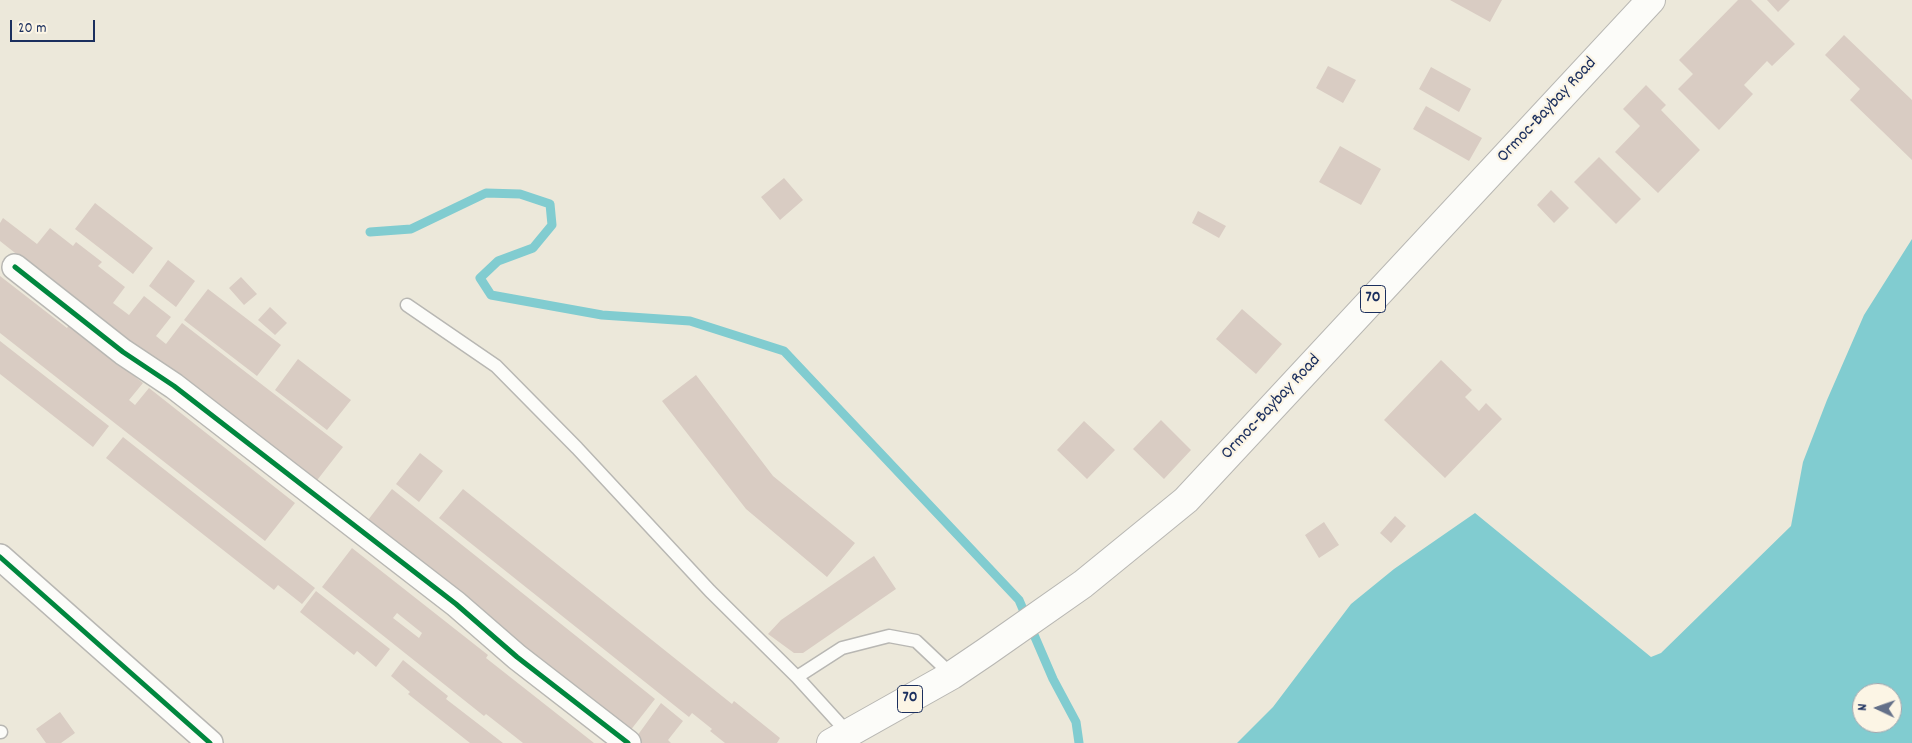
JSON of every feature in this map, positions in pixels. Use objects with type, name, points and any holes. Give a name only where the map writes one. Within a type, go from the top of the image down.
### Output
[{"type":"highway","name":"Ormoc-Baybay Road","points":[[845,740],[952,675],[1084,584],[1186,500],[1651,0]]},
{"type":"street","points":[[15,267],[123,352],[174,386],[433,586],[517,656],[628,743]]},
{"type":"street","points":[[0,557],[210,743]]},
{"type":"lane","points":[[407,305],[496,366],[577,448],[710,591],[798,677],[845,740]]},
{"type":"lane","points":[[798,677],[842,648],[889,636],[916,641],[952,675]]},
{"type":"water","points":[[1912,239],[1912,743],[1237,743],[1273,707],[1351,604],[1394,569],[1475,513],[1651,657],[1661,653],[1791,526],[1803,462],[1827,400],[1864,315]]},
{"type":"building","points":[[1450,0],[1502,0],[1490,22]]},
{"type":"building","points":[[1738,0],[1751,0],[1795,44],[1772,66],[1767,61],[1744,85],[1753,94],[1719,130],[1678,89],[1693,74],[1679,60]]},
{"type":"building","points":[[1767,0],[1790,0],[1778,12]]},
{"type":"building","points":[[1844,35],[1912,100],[1912,160],[1850,100],[1860,89],[1825,55]]},
{"type":"building","points":[[1328,66],[1356,80],[1343,103],[1316,88]]},
{"type":"building","points":[[1431,67],[1471,89],[1459,112],[1419,89]]},
{"type":"building","points":[[1646,85],[1666,105],[1661,110],[1700,150],[1658,193],[1615,152],[1640,126],[1623,109]]},
{"type":"building","points":[[1426,106],[1482,138],[1469,161],[1413,129]]},
{"type":"building","points":[[1340,146],[1381,169],[1361,205],[1319,182]]},
{"type":"building","points":[[1599,157],[1641,199],[1616,224],[1574,182]]},
{"type":"building","points":[[784,178],[803,200],[780,220],[761,197]]},
{"type":"building","points":[[1551,190],[1569,208],[1554,223],[1537,205]]},
{"type":"building","points":[[95,203],[153,248],[133,274],[75,229]]},
{"type":"building","points":[[1198,211],[1226,226],[1219,238],[1192,223]]},
{"type":"building","points":[[3,218],[37,244],[50,228],[73,246],[76,242],[102,262],[98,266],[125,287],[113,303],[129,315],[144,296],[171,317],[156,336],[166,344],[182,323],[343,447],[311,488],[0,241],[0,223]]},
{"type":"building","points":[[168,260],[195,281],[176,307],[149,286]]},
{"type":"building","points":[[0,276],[67,328],[69,325],[143,383],[129,400],[135,405],[149,388],[295,503],[265,541],[0,333]]},
{"type":"building","points":[[241,277],[257,294],[244,305],[229,288]]},
{"type":"building","points":[[208,289],[281,345],[257,376],[184,320]]},
{"type":"building","points":[[270,307],[287,323],[275,335],[258,320]]},
{"type":"building","points":[[1242,309],[1282,344],[1256,374],[1216,339]]},
{"type":"building","points":[[0,341],[109,426],[93,447],[0,374]]},
{"type":"building","points":[[298,359],[351,400],[327,430],[275,390]]},
{"type":"building","points":[[1441,360],[1472,390],[1465,397],[1479,411],[1486,403],[1502,419],[1445,478],[1384,420]]},
{"type":"building","points":[[696,375],[773,476],[855,543],[827,577],[746,509],[662,401]]},
{"type":"building","points":[[1161,420],[1191,450],[1164,479],[1133,449]]},
{"type":"building","points":[[1084,421],[1115,450],[1087,479],[1057,450]]},
{"type":"building","points":[[123,437],[315,588],[302,604],[278,585],[274,590],[106,458]]},
{"type":"building","points":[[420,453],[443,471],[419,502],[396,484]]},
{"type":"building","points":[[392,489],[655,699],[626,736],[361,529]]},
{"type":"building","points":[[463,489],[732,704],[734,701],[780,738],[777,743],[725,743],[710,731],[712,729],[692,713],[689,717],[439,518]]},
{"type":"building","points":[[1395,516],[1406,526],[1391,543],[1380,533]]},
{"type":"building","points":[[1324,522],[1339,545],[1319,558],[1305,535]]},
{"type":"building","points":[[352,548],[488,655],[486,658],[594,743],[523,743],[486,714],[484,716],[322,587]],"holes":[[[397,613],[422,633],[419,638],[393,618]]]},
{"type":"building","points":[[874,556],[896,589],[803,653],[794,653],[768,634],[781,620]]},
{"type":"building","points":[[316,591],[390,649],[376,667],[357,651],[354,655],[300,612]]},
{"type":"building","points":[[403,660],[448,696],[446,699],[503,743],[470,743],[408,694],[410,692],[391,676]]},
{"type":"building","points":[[661,703],[683,721],[668,740],[671,743],[632,743]]},
{"type":"building","points":[[60,712],[75,733],[61,743],[46,743],[36,729]]},
{"type":"waterway","points":[[370,232],[411,229],[486,193],[520,194],[550,204],[552,225],[533,248],[498,261],[480,278],[491,295],[602,315],[690,321],[784,351],[1019,600],[1053,679],[1076,722],[1079,743]]},
{"type":"cycle path","points":[[15,267],[123,352],[174,386],[456,604],[517,657],[628,743]]},
{"type":"cycle path","points":[[0,557],[210,743]]}]
